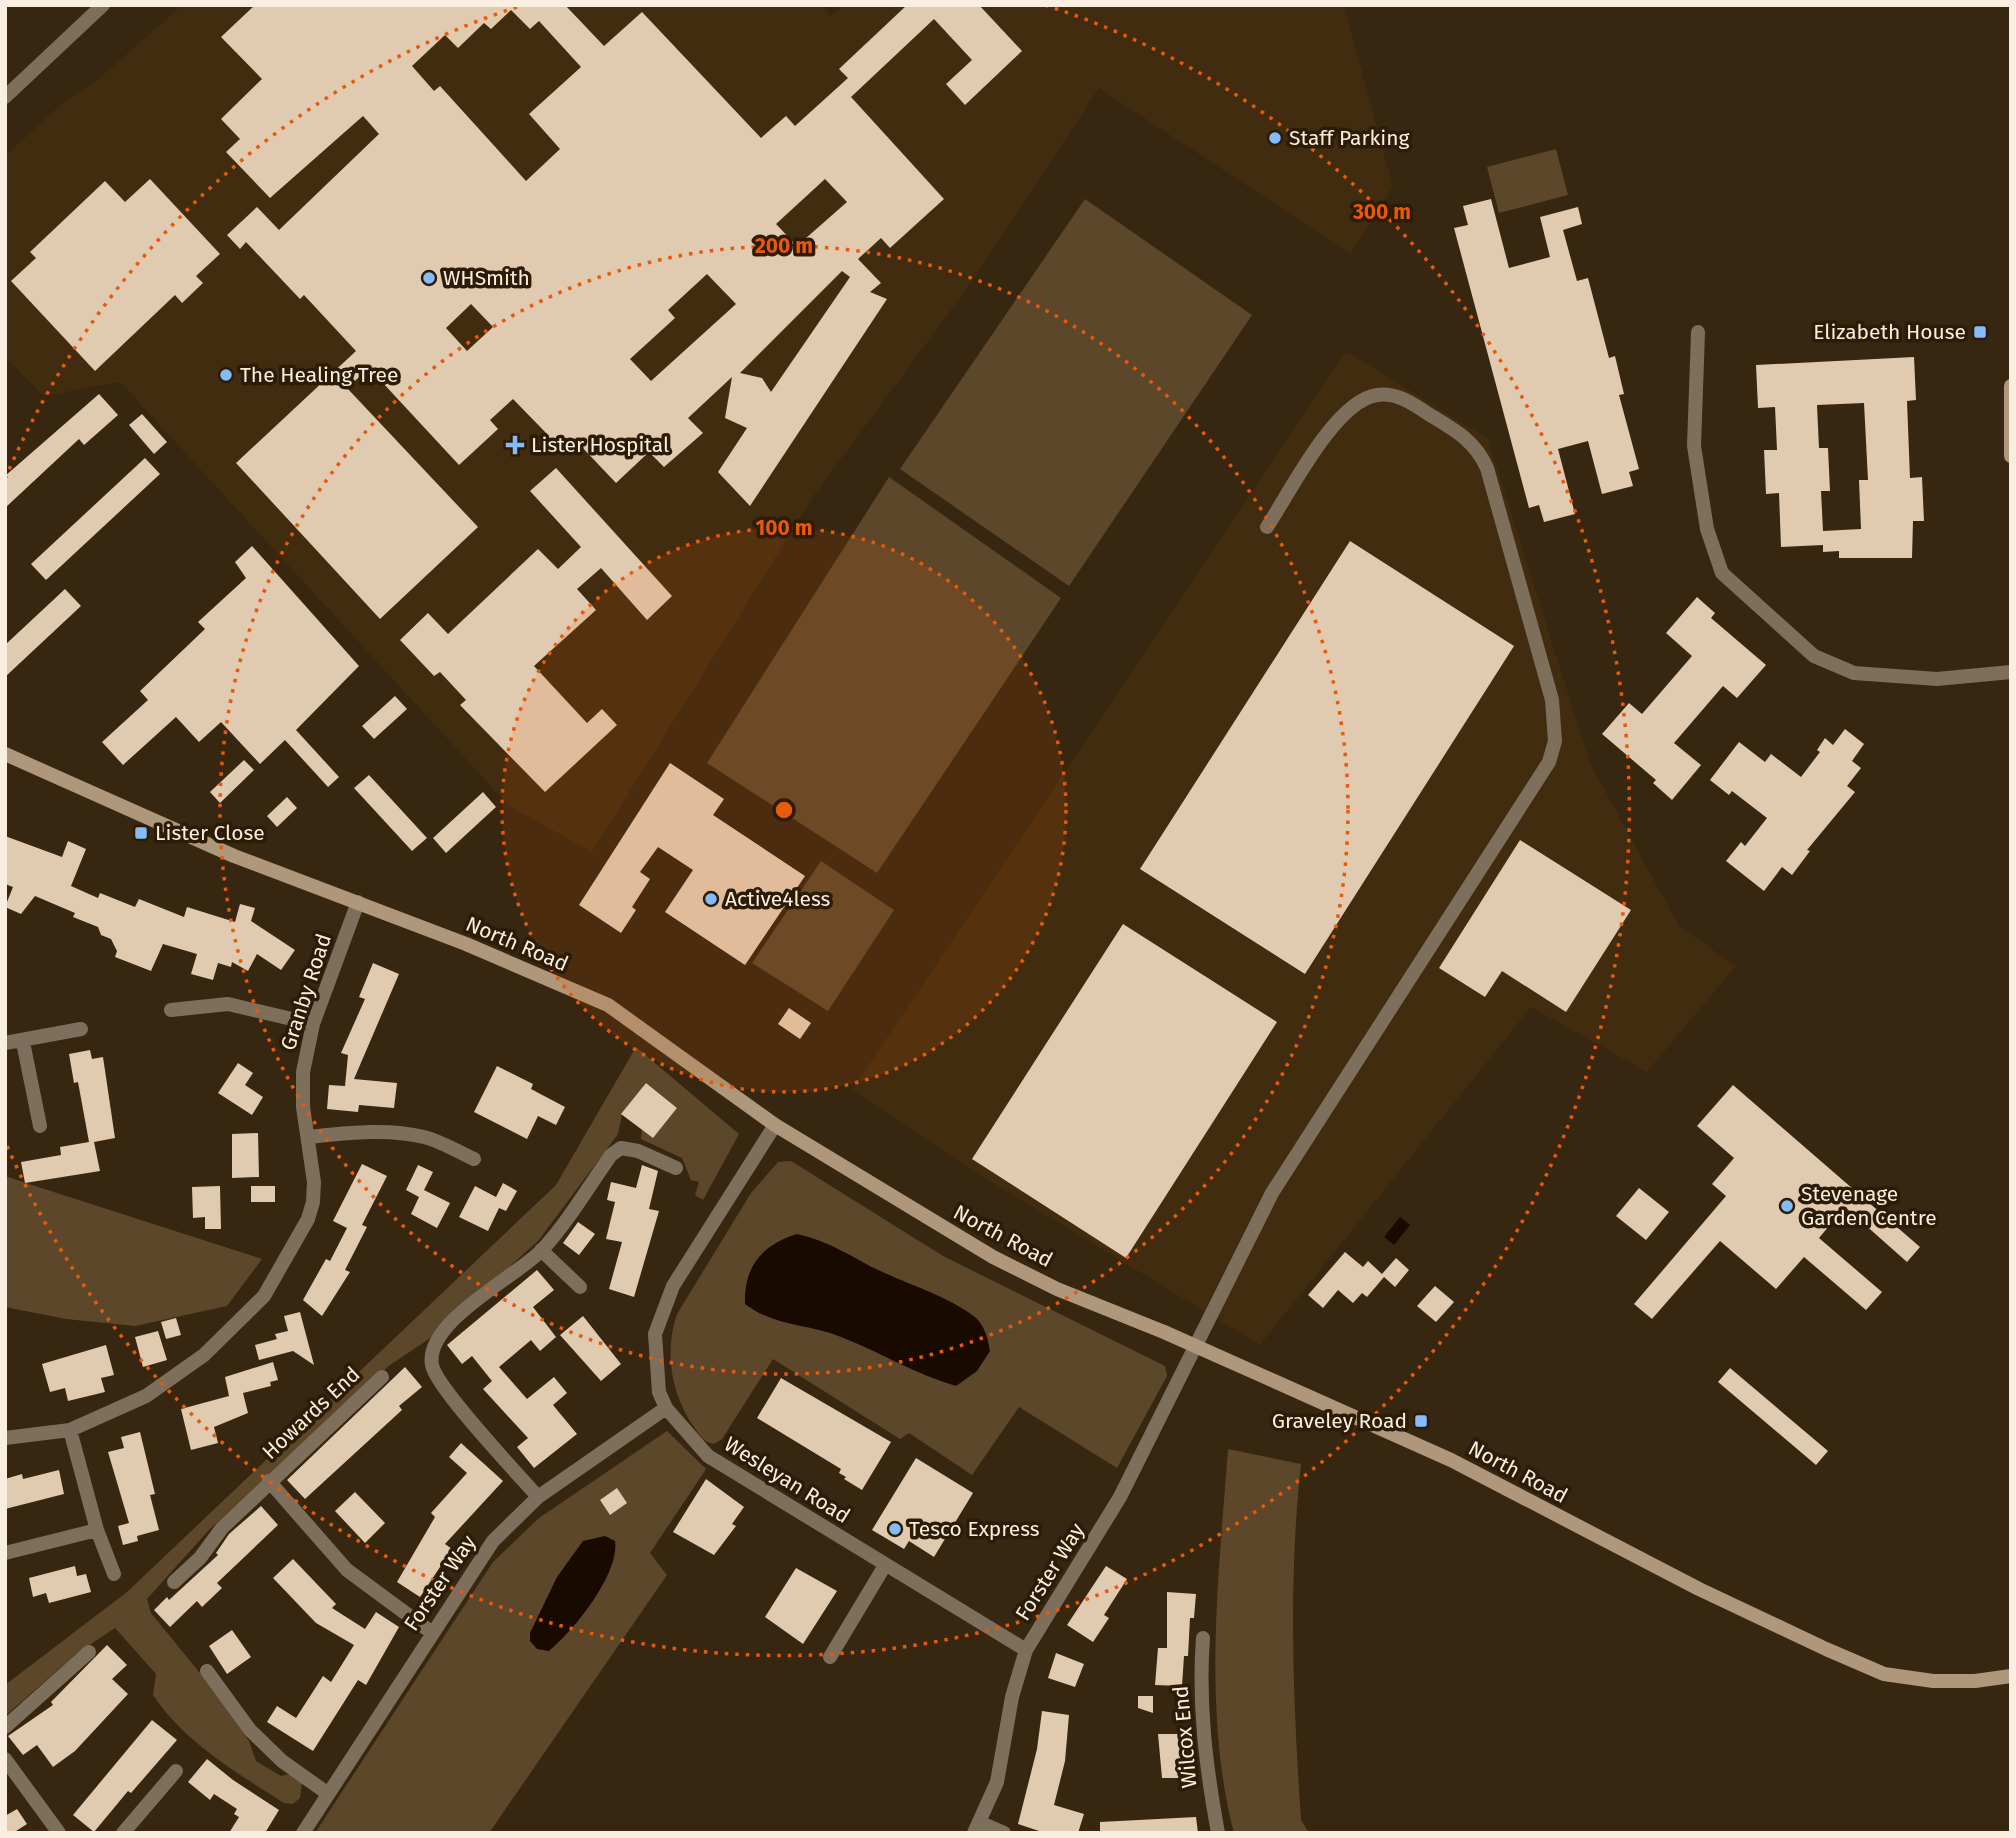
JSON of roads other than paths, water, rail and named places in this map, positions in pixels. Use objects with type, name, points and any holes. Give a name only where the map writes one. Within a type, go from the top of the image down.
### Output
[{"type":"main road","points":[[2011,386],[2011,456]]},
{"type":"main road","name":"North Road","points":[[5,754],[234,856],[511,962],[608,1005],[641,1025],[775,1125],[993,1257],[1058,1289],[1197,1347],[1451,1460],[1699,1589],[1884,1674],[1933,1681],[1975,1681],[2011,1676]]},
{"type":"street","points":[[5,97],[103,5]]},
{"type":"street","points":[[1698,332],[1694,446],[1707,529],[1721,573],[1814,656],[1854,673],[1937,679],[2011,671]]},
{"type":"street","name":"Forster Way","points":[[977,1828],[997,1782],[1013,1697],[1026,1650],[1120,1497],[1272,1193],[1549,762],[1555,741],[1552,700],[1487,468],[1480,453],[1461,434],[1404,398],[1377,395],[1352,404],[1335,421],[1267,527]]},
{"type":"street","name":"Granby Road","points":[[5,1438],[70,1430],[146,1396],[204,1355],[264,1296],[308,1219],[313,1202],[314,1182],[303,1107],[303,1072],[313,1024],[358,902]]},
{"type":"street","points":[[171,1010],[228,1004],[313,1024]]},
{"type":"street","points":[[5,1043],[81,1030]]},
{"type":"street","points":[[23,1042],[40,1126]]},
{"type":"street","name":"Wesleyan Road","points":[[775,1125],[673,1286],[659,1322],[655,1334],[659,1392],[666,1408],[708,1456],[884,1567],[1026,1650]]},
{"type":"street","points":[[309,1137],[362,1131],[425,1137],[474,1159]]},
{"type":"street","points":[[538,1497],[468,1418],[432,1367],[432,1352],[437,1337],[475,1302],[541,1250],[611,1155],[621,1148],[638,1151],[676,1168]]},
{"type":"street","points":[[541,1250],[580,1287]]},
{"type":"street","name":"Howards End","points":[[174,1582],[200,1558],[222,1528],[269,1481],[382,1377]]},
{"type":"street","name":"Forster Way","points":[[303,1833],[493,1541],[538,1497],[666,1408]]},
{"type":"street","points":[[70,1430],[97,1530],[114,1574]]},
{"type":"street","name":"Howards End","points":[[269,1481],[347,1570],[432,1632]]},
{"type":"street","points":[[5,1553],[97,1530]]},
{"type":"street","points":[[830,1657],[884,1567]]},
{"type":"street","name":"Wilcox End","points":[[1203,1638],[1200,1680],[1205,1763],[1218,1833]]},
{"type":"street","points":[[5,1727],[89,1652]]},
{"type":"street","points":[[207,1671],[250,1730],[282,1761],[327,1793]]},
{"type":"street","points":[[5,1759],[59,1833]]},
{"type":"street","points":[[123,1833],[176,1771]]},
{"type":"street","points":[[977,1828],[1004,1833]]},
{"type":"place","name":"Staff Parking","points":[[1275,138]]},
{"type":"place","name":"WHSmith","points":[[429,278]]},
{"type":"place","name":"Elizabeth House","points":[[1980,332]]},
{"type":"place","name":"The Healing Tree","points":[[226,375]]},
{"type":"place","name":"Lister Hospital","points":[[515,445]]},
{"type":"place","name":"Lister Close","points":[[141,833]]},
{"type":"place","name":"Active4less","points":[[711,899]]},
{"type":"place","name":"Stevenage Garden Centre","points":[[1787,1206]]},
{"type":"place","name":"Graveley Road","points":[[1421,1421]]},
{"type":"place","name":"Tesco Express","points":[[895,1529]]}]
